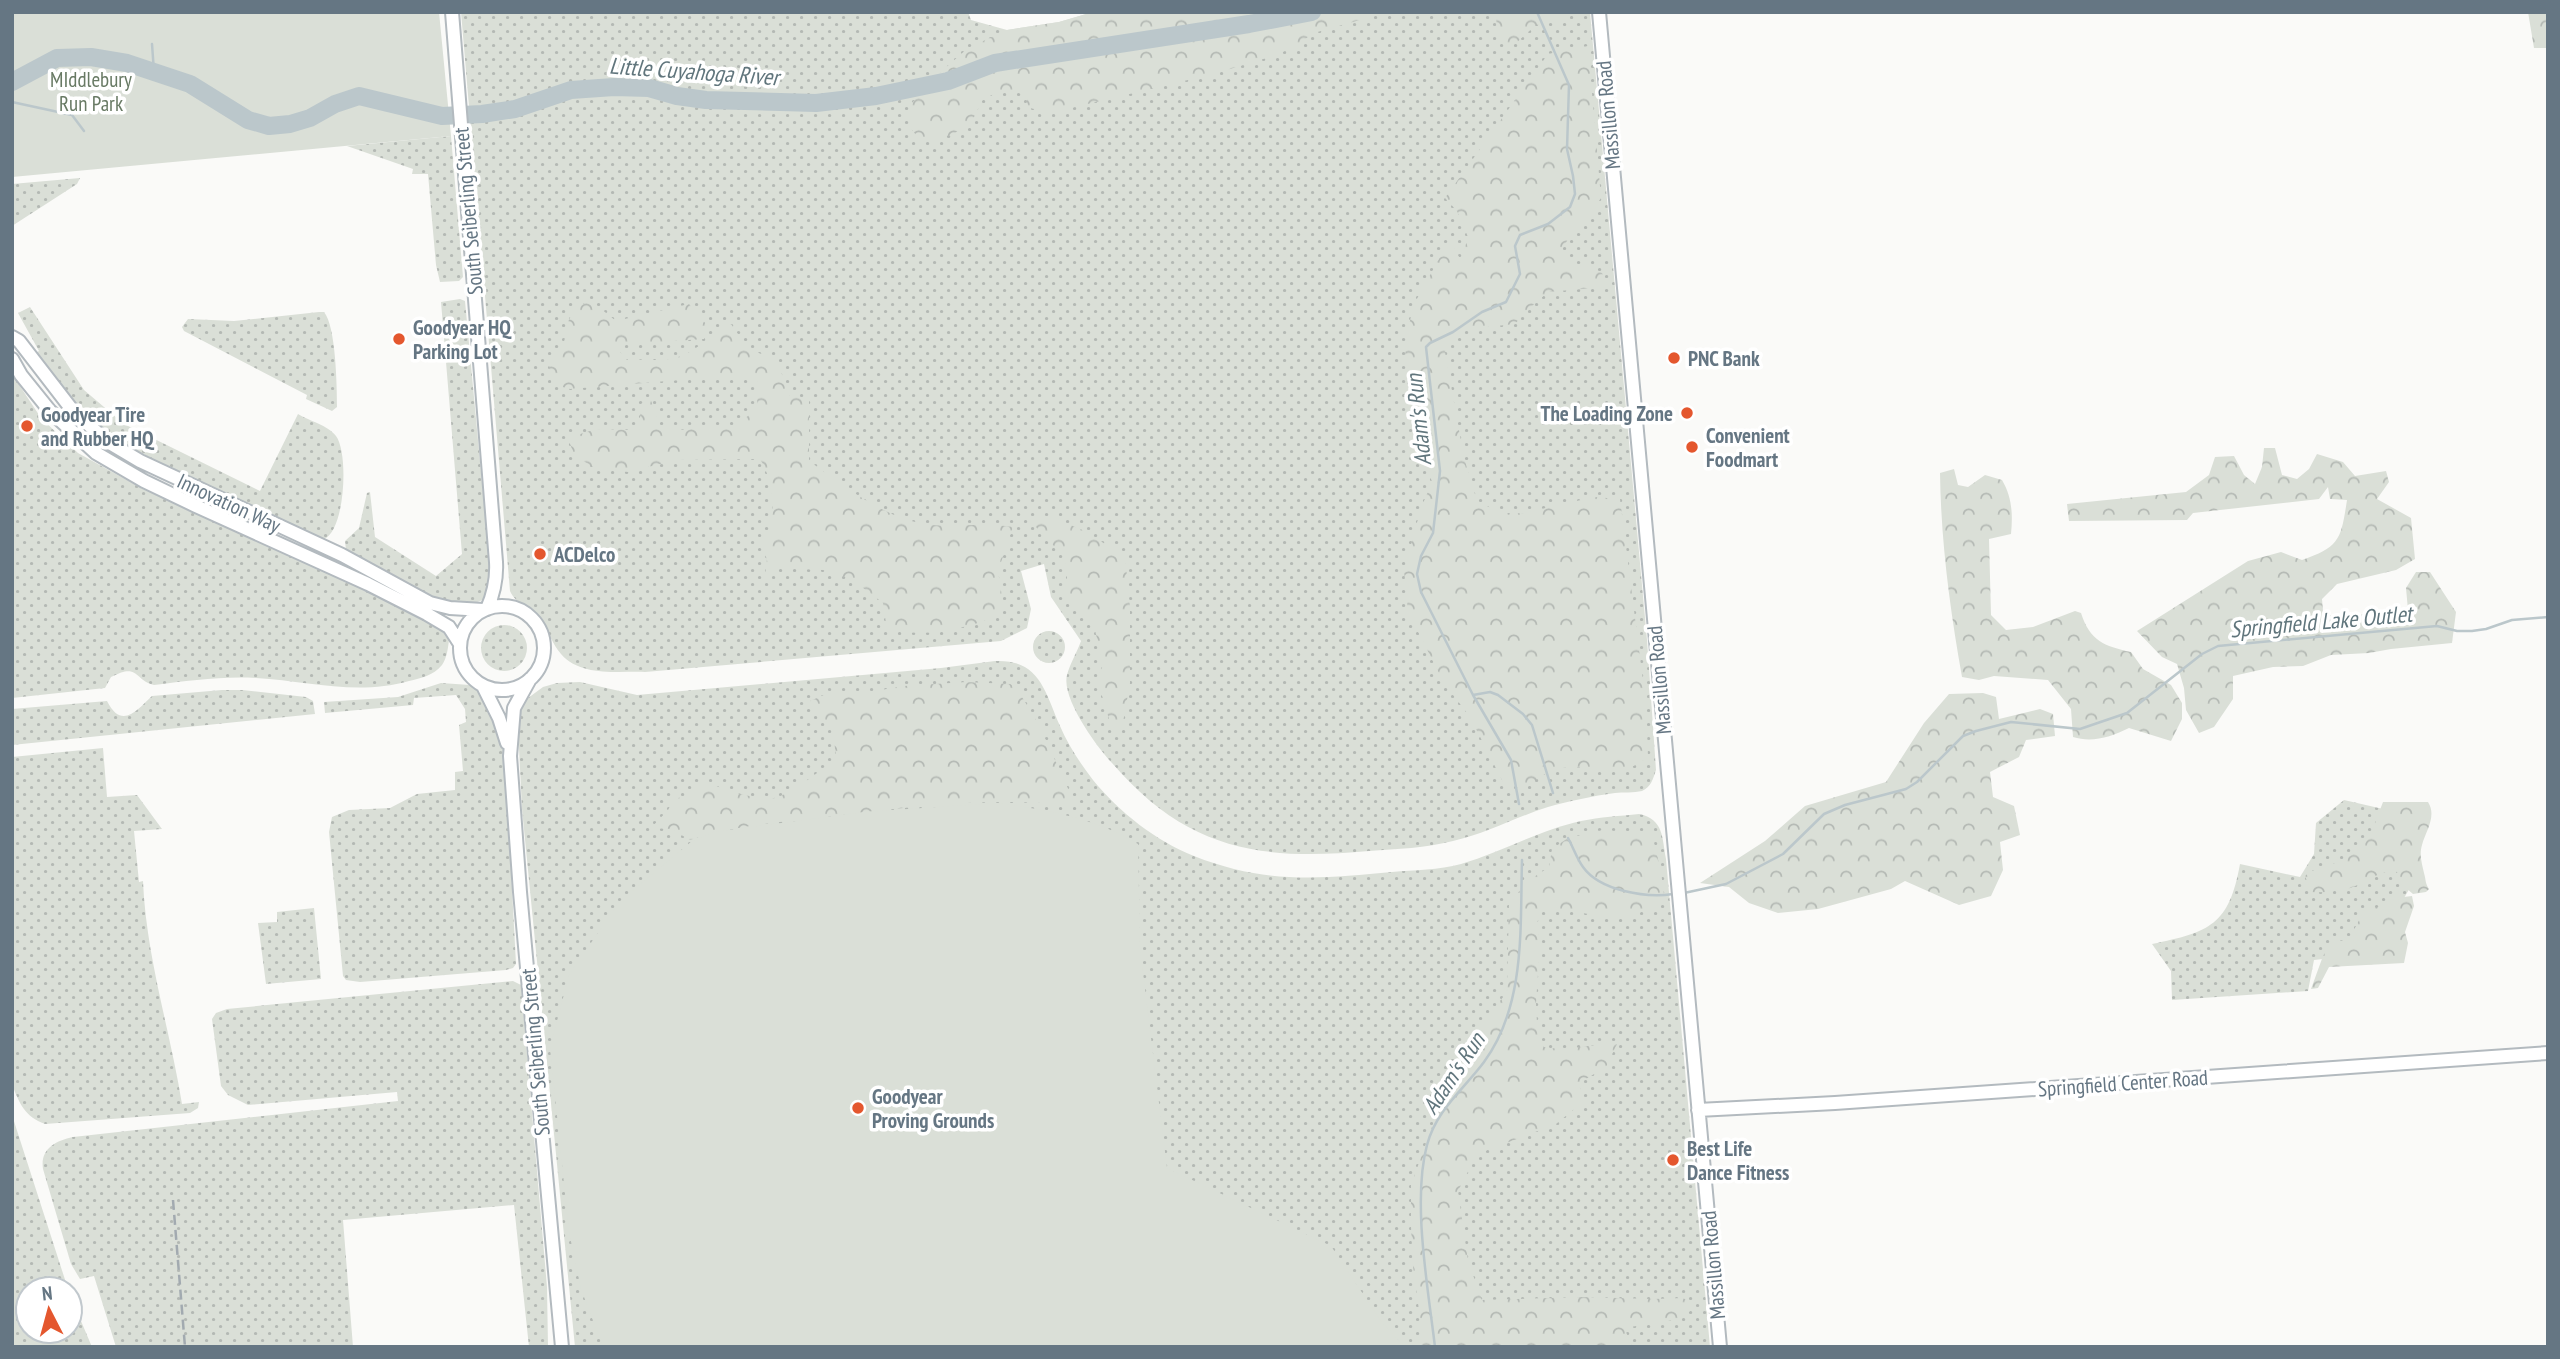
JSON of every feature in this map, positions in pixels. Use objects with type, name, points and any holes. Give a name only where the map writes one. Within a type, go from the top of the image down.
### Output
[{"type":"street","name":"South Seiberling Street","points":[[452,12],[497,576],[494,593],[485,609]]},
{"type":"street","name":"Massillon Road","points":[[1598,12],[1720,1347]]},
{"type":"street","name":"Innovation Way","points":[[12,337],[19,341],[74,411],[108,442],[140,461],[342,555],[430,603],[450,608],[485,609]]},
{"type":"street","name":"Innovation Way","points":[[12,359],[21,375],[50,411],[96,453],[165,491],[368,584],[443,623],[451,629],[460,644]]},
{"type":"street","name":"South Seiberling Street","points":[[497,576],[509,607]]},
{"type":"street","points":[[509,607],[529,616],[541,635],[542,659],[530,679],[507,690],[495,690],[483,686],[467,672],[461,658],[460,644],[467,624],[485,609],[509,607]]},
{"type":"street","name":"South Seiberling Street","points":[[530,679],[514,708],[510,756],[521,906],[562,1347]]},
{"type":"street","name":"South Seiberling Street","points":[[483,686],[499,718],[510,756]]},
{"type":"street","name":"Springfield Center Road","points":[[1698,1110],[1835,1103],[2548,1053]]},
{"type":"green space","name":"MIddlebury Run Park","points":[[12,12],[439,12],[451,136],[12,177]]},
{"type":"green space","points":[[461,12],[968,12],[971,20],[1007,30],[1059,22],[1093,12],[1590,12],[1647,640],[1656,770],[1650,785],[1642,791],[1607,794],[1556,805],[1465,838],[1422,847],[1293,854],[1228,843],[1198,832],[1168,815],[1140,792],[1106,756],[1090,734],[1075,709],[1067,685],[1068,671],[1081,641],[1051,597],[1044,564],[1021,571],[1031,609],[1027,628],[1001,641],[645,672],[589,670],[569,661],[558,650],[541,620],[516,600],[510,591]]},
{"type":"green space","points":[[1093,12],[1388,12],[1314,33],[1290,49],[1213,74],[1050,113],[1026,107],[1028,94],[1001,91],[983,99],[971,123],[953,134],[922,142],[912,130],[911,104],[936,76],[968,48],[1007,30],[1059,22]]},
{"type":"green space","points":[[1496,12],[1559,12],[1562,20],[1536,25],[1516,43],[1503,44],[1497,35]]},
{"type":"green space","points":[[2528,12],[2548,12],[2548,48],[2534,48]]},
{"type":"green space","points":[[1588,46],[1601,198],[1561,251],[1566,261],[1602,273],[1605,287],[1548,292],[1515,324],[1469,329],[1451,338],[1445,352],[1464,458],[1477,501],[1503,514],[1524,513],[1594,497],[1620,499],[1646,705],[1648,757],[1636,765],[1616,771],[1562,768],[1548,772],[1528,786],[1504,784],[1470,717],[1444,683],[1408,612],[1404,570],[1421,508],[1432,482],[1409,421],[1405,345],[1413,306],[1450,239],[1461,261],[1468,237],[1457,211],[1445,198],[1548,54]]},
{"type":"green space","points":[[451,136],[463,277],[459,281],[440,282],[428,174],[412,174],[413,169],[347,146]]},
{"type":"green space","points":[[80,178],[77,184],[12,226],[12,184]]},
{"type":"green space","points":[[460,299],[465,301],[491,579],[487,597],[471,604],[453,604],[415,591],[346,550],[345,541],[359,528],[367,493],[370,492],[375,537],[436,576],[462,554],[441,302]]},
{"type":"green space","points":[[590,300],[616,321],[689,304],[706,324],[704,339],[616,347],[627,360],[678,357],[731,324],[749,350],[768,357],[778,366],[790,397],[809,398],[809,461],[867,501],[898,517],[915,522],[932,525],[1013,527],[998,571],[1002,597],[1001,615],[945,631],[918,633],[887,630],[883,603],[850,578],[823,570],[780,568],[765,576],[767,559],[757,540],[769,536],[772,506],[771,487],[760,459],[676,460],[628,472],[593,467],[574,455],[568,438],[596,429],[639,430],[641,404],[650,398],[660,425],[678,430],[733,426],[757,410],[758,377],[729,376],[570,389],[552,384],[549,367],[560,352],[570,317]]},
{"type":"green space","points":[[30,307],[84,390],[124,424],[260,491],[298,414],[328,429],[336,436],[343,458],[343,491],[337,522],[331,533],[324,539],[177,472],[101,427],[69,399],[34,354],[39,351],[18,313]]},
{"type":"green space","points":[[324,312],[331,330],[336,372],[337,407],[332,411],[306,399],[307,395],[184,331],[182,327],[188,319],[234,321]]},
{"type":"green space","points":[[12,374],[41,418],[78,453],[143,489],[412,610],[445,633],[449,640],[442,665],[422,678],[370,687],[243,678],[154,685],[127,671],[111,677],[105,688],[12,698]]},
{"type":"green space","points":[[2264,448],[2275,448],[2282,475],[2297,479],[2309,469],[2317,454],[2343,462],[2355,476],[2386,471],[2389,482],[2377,499],[2411,518],[2415,559],[2396,570],[2337,584],[2322,599],[2323,611],[2334,617],[2408,610],[2406,588],[2416,572],[2430,572],[2456,612],[2452,643],[2331,655],[2303,666],[2273,667],[2233,676],[2233,699],[2214,727],[2199,733],[2186,710],[2184,688],[2177,664],[2162,657],[2137,631],[2248,561],[2281,552],[2302,560],[2324,551],[2340,533],[2347,500],[2330,499],[2328,487],[2319,499],[2193,513],[2187,520],[2069,521],[2067,504],[2186,492],[2209,475],[2215,457],[2234,456],[2244,475],[2255,484],[2262,467]]},
{"type":"green space","points":[[1954,469],[1958,485],[1968,487],[1985,475],[2002,480],[2010,499],[2011,534],[1989,539],[1991,615],[2006,630],[2033,627],[2075,611],[2081,613],[2089,630],[2099,641],[2131,652],[2143,669],[2171,685],[2182,703],[2182,719],[2171,741],[2129,728],[2101,738],[2073,737],[2071,709],[2048,680],[1994,676],[1979,680],[1962,677],[1947,576],[1940,473]]},
{"type":"green space","points":[[1028,517],[1056,519],[1085,531],[1125,557],[1130,607],[1130,683],[1122,728],[1116,729],[1109,719],[1097,679],[1103,665],[1095,630],[1061,595],[1067,578],[1065,552],[1049,543]]},
{"type":"green space","points":[[504,625],[520,632],[527,648],[520,664],[504,671],[488,664],[481,648],[488,632]]},
{"type":"green space","points":[[1049,631],[1060,636],[1065,647],[1060,658],[1049,663],[1038,658],[1033,647],[1038,636]]},
{"type":"green space","points":[[995,661],[1022,666],[1039,680],[1063,733],[1079,760],[1103,792],[1126,814],[1152,834],[1180,850],[1244,871],[1316,877],[1435,869],[1461,864],[1581,821],[1639,814],[1653,820],[1660,830],[1666,859],[1710,1347],[575,1347],[522,809],[518,728],[524,701],[543,687],[557,683],[580,682],[637,695]]},
{"type":"green space","points":[[966,682],[1010,684],[1016,687],[1039,725],[1076,806],[982,802],[920,806],[758,825],[690,840],[671,829],[651,828],[668,810],[674,799],[686,796],[704,781],[741,794],[771,798],[792,790],[817,773],[836,756],[833,733],[810,701],[826,694],[863,693],[904,686]]},
{"type":"green space","points":[[441,683],[470,685],[480,691],[503,734],[512,832],[510,851],[516,964],[506,970],[360,982],[346,980],[343,976],[329,832],[332,817],[349,810],[390,808],[417,794],[455,790],[455,772],[463,771],[459,725],[466,722],[465,709],[456,695],[414,698],[413,705],[325,713],[324,702],[398,697]]},
{"type":"green space","points":[[222,690],[306,697],[313,701],[315,714],[12,745],[12,709],[107,701],[118,715],[124,716],[136,711],[152,696]]},
{"type":"green space","points":[[1983,693],[1996,697],[1999,719],[2040,709],[2053,714],[2055,736],[2026,740],[2019,757],[1990,772],[1993,797],[2014,806],[2020,835],[2000,842],[2003,870],[1991,896],[1959,905],[1905,881],[1891,889],[1818,909],[1778,913],[1749,903],[1729,887],[1700,883],[1765,841],[1805,806],[1886,782],[1924,723],[1949,694]]},
{"type":"green space","points":[[103,748],[107,797],[137,795],[162,829],[134,831],[139,882],[143,881],[153,965],[182,1104],[199,1102],[198,1108],[190,1113],[45,1124],[32,1117],[24,1108],[12,1084],[12,757]]},
{"type":"green space","points":[[2344,800],[2418,817],[2414,881],[2371,954],[2314,960],[2308,991],[2172,1000],[2171,971],[2152,944],[2189,935],[2214,922],[2230,901],[2240,864],[2300,877],[2314,854],[2316,823]]},
{"type":"green space","points":[[2383,802],[2428,802],[2431,818],[2421,856],[2429,889],[2413,894],[2400,883],[2397,872],[2391,872],[2379,874],[2350,888],[2311,892],[2305,876],[2315,869],[2347,858],[2362,847]]},
{"type":"green space","name":"Goodyear Proving Grounds","points":[[995,803],[1032,808],[1087,821],[1138,844],[1140,948],[1167,1168],[1331,1246],[1381,1321],[1405,1347],[603,1347],[581,1289],[569,1232],[550,1048],[569,975],[619,902],[692,841],[713,832],[864,812]]},
{"type":"green space","points":[[1603,830],[1652,834],[1665,902],[1624,917],[1560,911],[1541,912],[1537,923],[1540,944],[1536,1003],[1537,1024],[1544,1047],[1617,1044],[1606,1067],[1579,1083],[1583,1102],[1556,1124],[1477,1154],[1458,1191],[1468,1261],[1482,1300],[1683,1298],[1696,1306],[1680,1319],[1624,1328],[1633,1347],[1419,1347],[1421,1325],[1413,1266],[1411,1185],[1446,1088],[1479,1028],[1507,992],[1509,902],[1531,879],[1549,867],[1552,849],[1568,838]]},
{"type":"green space","points":[[2412,896],[2414,906],[2405,932],[2408,943],[2404,963],[2329,967],[2318,988],[2311,989],[2323,956],[2331,943],[2349,939],[2364,911],[2388,905],[2395,898]]},
{"type":"green space","points":[[314,908],[321,979],[266,984],[258,923],[277,922],[277,912]]},
{"type":"green space","points":[[513,981],[521,985],[547,1287],[548,1347],[529,1347],[514,1205],[343,1220],[353,1347],[116,1347],[94,1276],[84,1278],[84,1275],[78,1275],[71,1264],[43,1169],[44,1156],[50,1147],[73,1137],[398,1101],[397,1092],[248,1105],[228,1095],[221,1086],[212,1019],[216,1013],[227,1009]]},
{"type":"green space","points":[[12,1115],[63,1275],[14,1275],[14,1345],[84,1345],[84,1328],[92,1347],[12,1347]]},
{"type":"waterway","name":"Little Cuyahoga River","points":[[12,82],[57,58],[91,57],[127,63],[190,84],[248,120],[269,126],[310,118],[335,104],[359,96],[442,116],[515,109],[571,90],[614,87],[649,88],[706,100],[816,103],[876,96],[948,81],[995,63],[1312,12]]},
{"type":"waterway","name":"Adam's Run","points":[[1519,804],[1511,760],[1473,695],[1421,592],[1417,574],[1421,556],[1433,533],[1440,471],[1426,347],[1482,312],[1506,302],[1520,274],[1515,246],[1520,235],[1548,224],[1570,207],[1575,194],[1567,149],[1569,85],[1537,12]]},
{"type":"waterway","points":[[152,44],[154,72]]},
{"type":"waterway","points":[[12,102],[72,115],[84,131]]},
{"type":"waterway","name":"Springfield Lake Outlet","points":[[1684,893],[1726,884],[1783,854],[1824,814],[1845,805],[1906,789],[1917,782],[1963,736],[2011,722],[2080,729],[2127,713],[2202,654],[2218,646],[2437,626],[2457,631],[2472,631],[2512,620],[2548,617]]},
{"type":"waterway","name":"Springfield Lake Outlet","points":[[1473,695],[1490,692],[1498,695],[1523,714],[1532,725],[1553,793]]},
{"type":"waterway","name":"Springfield Lake Outlet","points":[[1568,838],[1583,867],[1600,882],[1637,894],[1673,894]]},
{"type":"waterway","name":"Adam's Run","points":[[1435,1347],[1421,1218],[1423,1167],[1427,1145],[1437,1121],[1451,1100],[1484,1062],[1498,1040],[1507,1016],[1518,965],[1522,860]]},
{"type":"railway","points":[[173,1200],[185,1347]]},
{"type":"place","name":"Goodyear HQ Parking Lot","points":[[399,339]]},
{"type":"place","name":"PNC Bank","points":[[1674,358]]},
{"type":"place","name":"The Loading Zone","points":[[1687,413]]},
{"type":"place","name":"Goodyear Tire and Rubber HQ","points":[[27,426]]},
{"type":"place","name":"Convenient Foodmart","points":[[1692,447]]},
{"type":"place","name":"ACDelco","points":[[540,554]]},
{"type":"place","name":"Goodyear Proving Grounds","points":[[858,1108]]},
{"type":"place","name":"Best Life Dance Fitness","points":[[1673,1160]]}]
